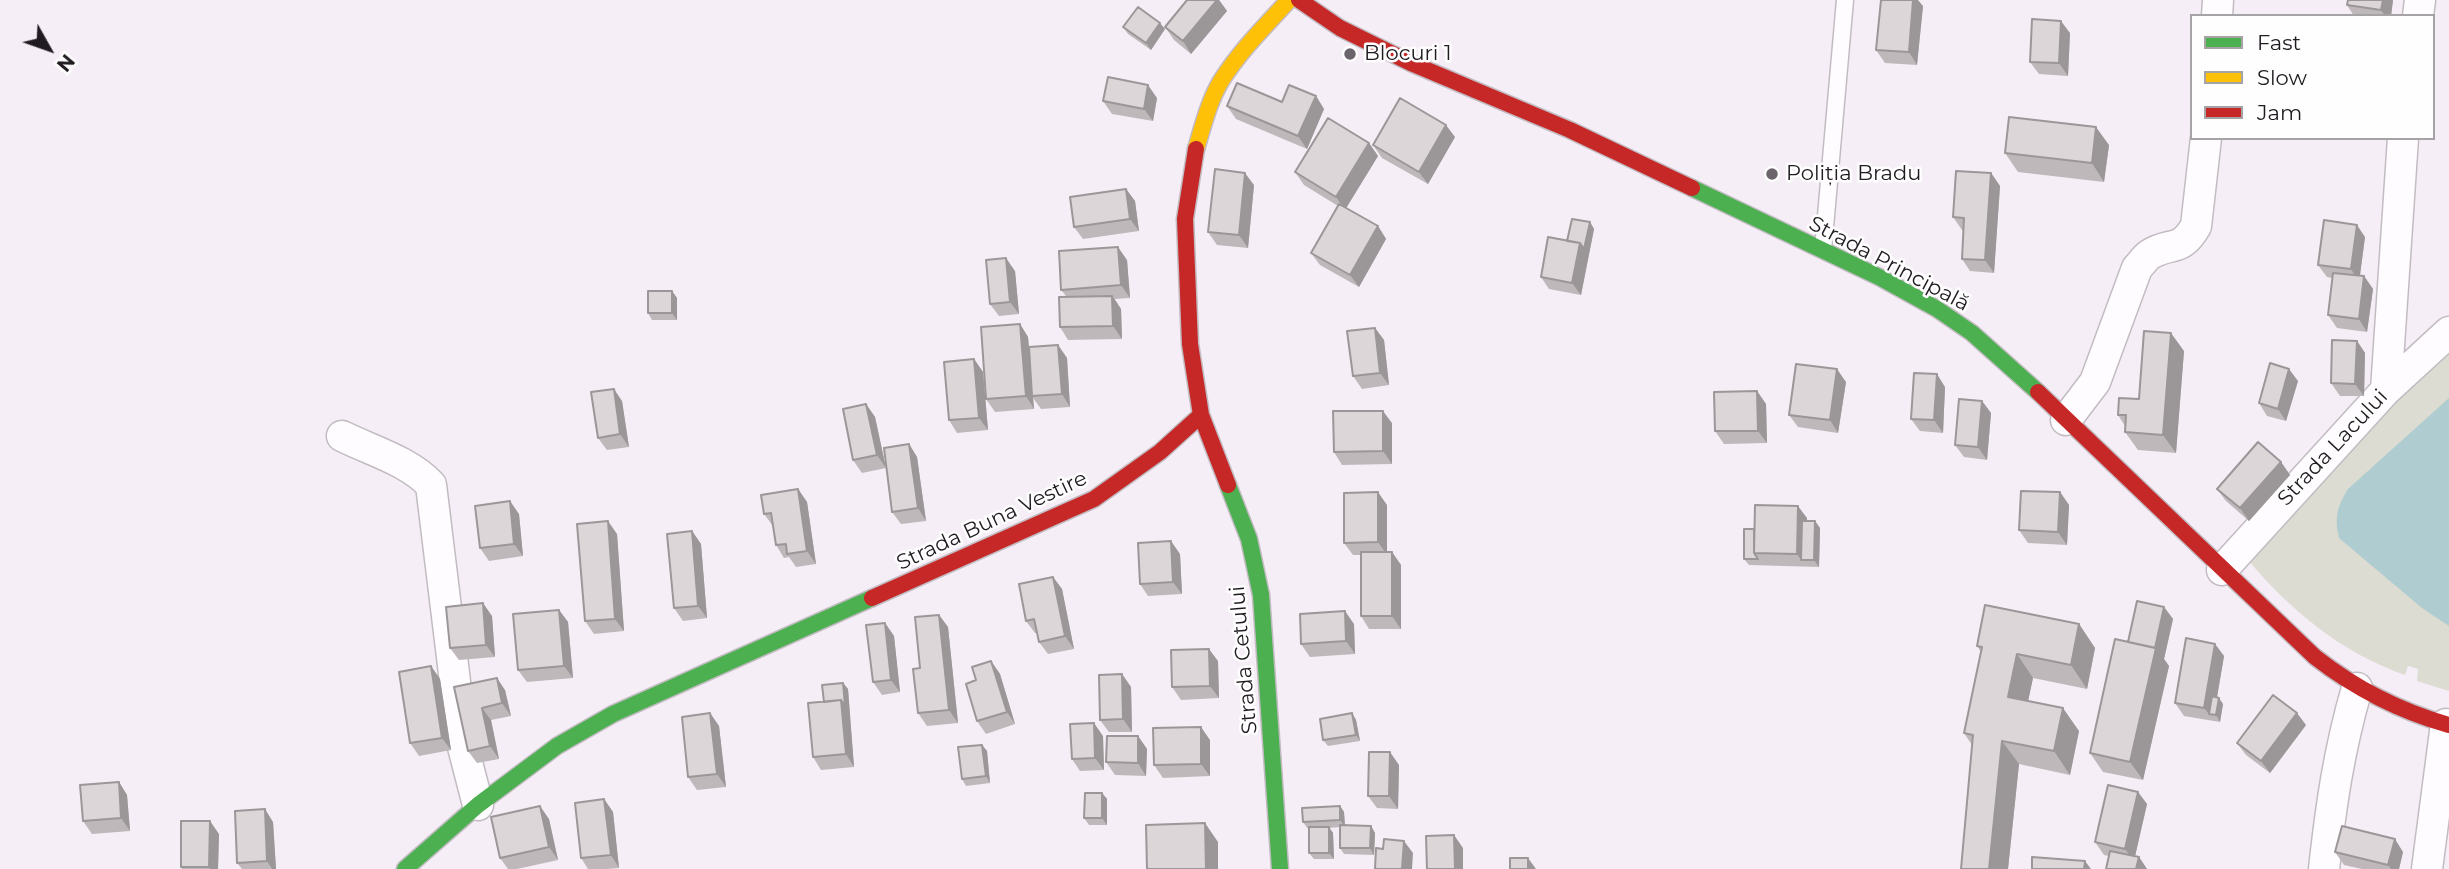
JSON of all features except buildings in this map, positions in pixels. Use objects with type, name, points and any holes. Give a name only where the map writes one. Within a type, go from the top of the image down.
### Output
[{"type":"street","points":[[1201,415],[1190,344],[1185,219],[1193,162],[1205,119],[1220,83],[1245,47],[1289,0]]},
{"type":"street","name":"Strada Principală","points":[[1299,0],[1340,28],[1413,64],[1570,130],[1879,277],[1937,309],[2008,363],[2315,657],[2357,688],[2419,716],[2448,725]]},
{"type":"street","points":[[2066,420],[2095,382],[2137,268],[2149,255],[2179,245],[2189,238],[2196,226],[2206,140]]},
{"type":"street","points":[[2386,390],[2403,140]]},
{"type":"street","name":"Strada Lacului","points":[[2222,570],[2386,390],[2449,332]]},
{"type":"street","name":"Strada Buna Vestire","points":[[405,869],[478,805],[557,746],[613,714],[1094,499],[1160,452],[1201,415]]},
{"type":"street","name":"Strada Cetului","points":[[1201,415],[1249,539],[1261,595],[1280,869]]},
{"type":"street","points":[[342,436],[404,466],[423,477],[430,485],[463,747],[478,805]]},
{"type":"street","points":[[2324,869],[2333,789],[2357,688]]},
{"type":"street","points":[[2427,869],[2448,725]]},
{"type":"lane","points":[[1823,250],[1845,0]]},
{"type":"shaded area","points":[[2449,349],[2449,691],[2417,681],[2418,669],[2408,666],[2405,675],[2360,655],[2339,642],[2300,613],[2248,560],[2371,423]]},
{"type":"water","points":[[2449,398],[2449,626],[2422,608],[2339,538],[2337,518],[2341,501],[2348,489]]},
{"type":"traffic: fast","points":[[1692,188],[1879,277],[1937,309],[1972,333],[2038,392]]},
{"type":"traffic: fast","points":[[1228,485],[1249,539],[1261,595],[1280,869]]},
{"type":"traffic: fast","points":[[405,869],[478,805],[557,746],[613,714],[872,598]]},
{"type":"traffic: slow","points":[[1196,149],[1221,81],[1245,49],[1289,0]]},
{"type":"traffic: jam","points":[[1299,0],[1340,28],[1413,64],[1570,130],[1692,188]]},
{"type":"traffic: jam","points":[[1196,149],[1185,219],[1190,344],[1201,415],[1228,485]]},
{"type":"traffic: jam","points":[[2038,392],[2315,657],[2379,698],[2449,725]]},
{"type":"traffic: jam","points":[[872,598],[1094,499],[1160,452],[1201,415]]},
{"type":"place","name":"Blocuri 1","points":[[1350,54]]},
{"type":"place","name":"Poliția Bradu","points":[[1772,174]]}]
